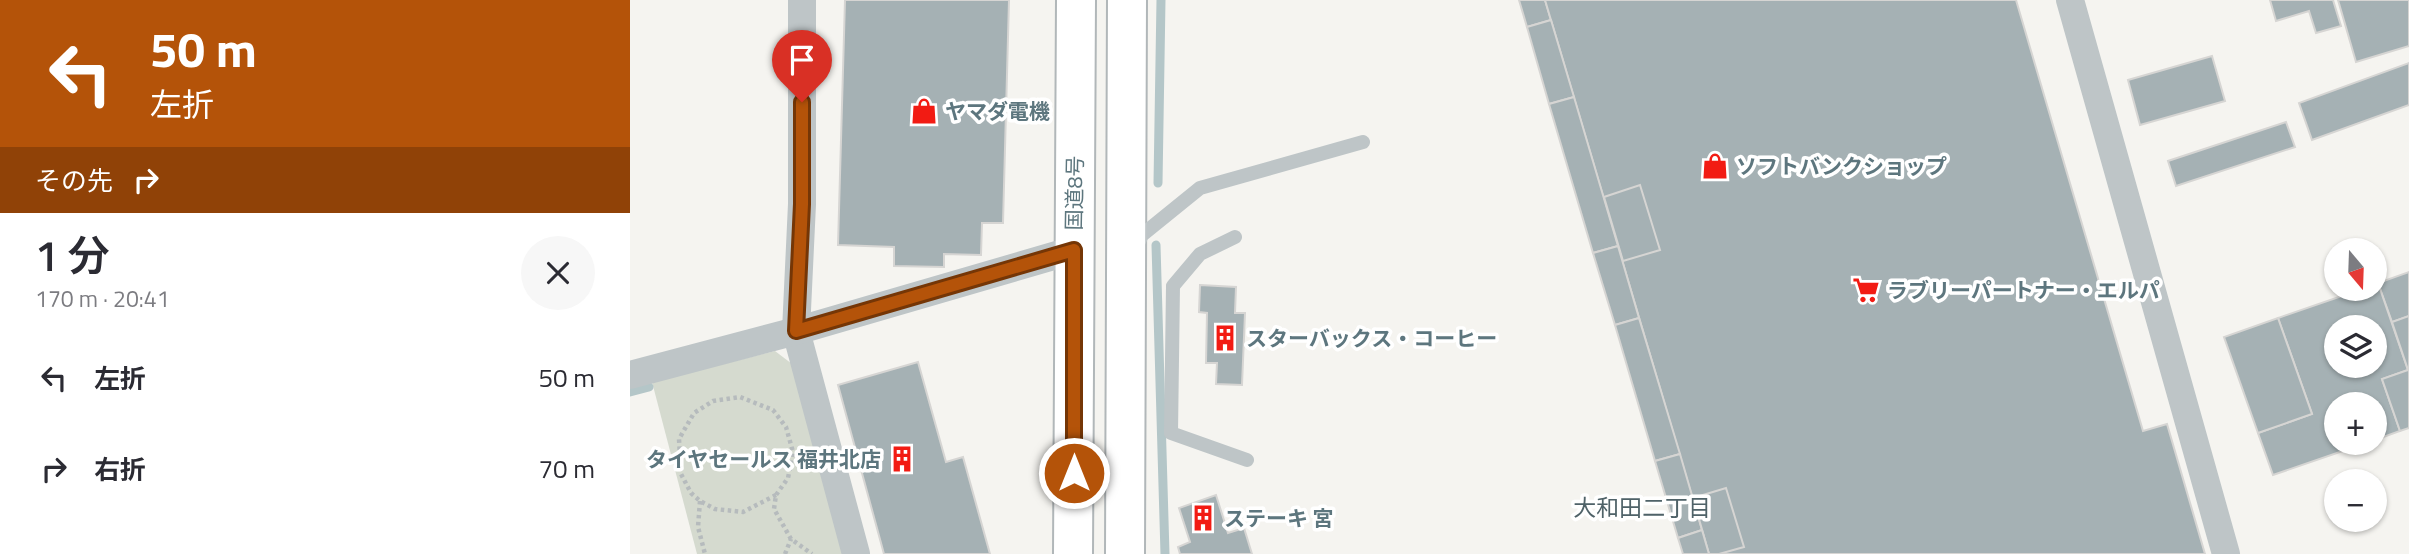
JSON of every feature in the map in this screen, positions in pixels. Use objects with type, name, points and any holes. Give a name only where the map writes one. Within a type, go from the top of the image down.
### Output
[{"type":"highway","name":"国道8号","points":[[1073,554],[1076,0]]},
{"type":"highway","points":[[1125,554],[1127,0]]},
{"type":"street","points":[[803,0],[802,204],[796,331],[856,554]]},
{"type":"street","points":[[2070,0],[2226,554]]},
{"type":"street","points":[[630,375],[796,331],[1074,250]]},
{"type":"lane","points":[[1125,268],[1142,235],[1200,188],[1363,142]]},
{"type":"lane","points":[[1235,237],[1200,254],[1174,286],[1171,433],[1247,460]]},
{"type":"path","points":[[776,495],[743,512],[715,509],[691,493],[681,474],[679,439],[694,413],[713,401],[740,397],[773,411],[786,427],[793,452],[788,478],[776,495],[774,509],[791,539],[811,554]]},
{"type":"path","points":[[700,501],[698,527],[705,554]]},
{"type":"path","points":[[785,554],[791,539]]},
{"type":"shaded area","points":[[775,351],[800,370],[849,554],[697,554],[652,382]]},
{"type":"building","name":"ヤマダ電機","points":[[845,0],[1009,0],[1003,223],[982,223],[981,255],[944,254],[944,267],[894,266],[894,247],[838,245]]},
{"type":"building","points":[[1519,0],[1545,0],[1551,20],[1527,27]]},
{"type":"building","name":"ラブリーパートナー・エルパ","points":[[1545,0],[2016,0],[2143,431],[2167,424],[2205,554],[1709,554]]},
{"type":"building","points":[[2270,0],[2333,0],[2341,26],[2316,33],[2309,11],[2276,21]]},
{"type":"building","points":[[2338,0],[2409,0],[2409,46],[2356,62]]},
{"type":"building","points":[[1551,20],[1574,97],[1549,104],[1527,27]]},
{"type":"building","points":[[2212,56],[2225,101],[2140,125],[2128,80]]},
{"type":"building","points":[[2409,63],[2409,105],[2312,140],[2299,103]]},
{"type":"building","points":[[1574,97],[1618,246],[1593,253],[1549,104]]},
{"type":"building","points":[[2286,122],[2295,147],[2176,186],[2168,161]]},
{"type":"building","points":[[1640,185],[1660,250],[1623,261],[1604,197]]},
{"type":"building","points":[[1618,246],[1639,318],[1615,325],[1593,253]]},
{"type":"building","points":[[2409,272],[2409,316],[2392,322],[2384,301],[2387,301],[2387,280]]},
{"type":"building","name":"スターバックス・コーヒー","points":[[1200,285],[1236,287],[1235,313],[1245,313],[1242,385],[1216,384],[1217,363],[1206,363],[1207,313],[1199,312]]},
{"type":"building","points":[[2327,301],[2384,301],[2408,370],[2387,377],[2387,315],[2324,315],[2324,378],[2385,378],[2382,379],[2386,392],[2324,392],[2324,455],[2331,455],[2273,475],[2258,433],[2312,414],[2278,318]]},
{"type":"building","points":[[2409,316],[2409,428],[2400,431],[2382,379],[2408,370],[2392,322]]},
{"type":"building","points":[[1639,318],[1680,454],[1655,461],[1615,325]]},
{"type":"building","points":[[2278,318],[2312,414],[2258,433],[2224,337]]},
{"type":"building","name":"タイヤセールス 福井北店","points":[[918,362],[946,462],[963,457],[990,554],[884,554],[838,385]]},
{"type":"building","points":[[2387,393],[2400,431],[2387,436]]},
{"type":"building","points":[[1680,454],[1702,530],[1678,538],[1655,461]]},
{"type":"building","points":[[1726,488],[1744,547],[1709,554],[1693,498]]},
{"type":"building","name":"ステーキ 宮","points":[[1216,495],[1228,533],[1244,528],[1252,554],[1180,554],[1178,547],[1190,542],[1179,508]]},
{"type":"building","points":[[1702,530],[1709,554],[1683,554],[1678,538]]},
{"type":"waterway","points":[[1158,183],[1161,0]]},
{"type":"waterway","points":[[1156,245],[1165,554]]},
{"type":"waterway","points":[[630,392],[649,387]]},
{"type":"place","name":"ヤマダ電機","points":[[924,111]]},
{"type":"place","name":"ソフトバンクショップ","points":[[1715,166]]},
{"type":"place","name":"ラブリーパートナー・エルパ","points":[[1866,290]]},
{"type":"place","name":"スターバックス・コーヒー","points":[[1225,338]]},
{"type":"place","name":"タイヤセールス 福井北店","points":[[902,459]]},
{"type":"place","name":"ステーキ 宮","points":[[1203,518]]},
{"type":"district","name":"大和田二丁目","points":[[1642,507]]},
{"type":"route","points":[[802,102],[802,204],[796,331],[1074,250],[1074,473]]}]
